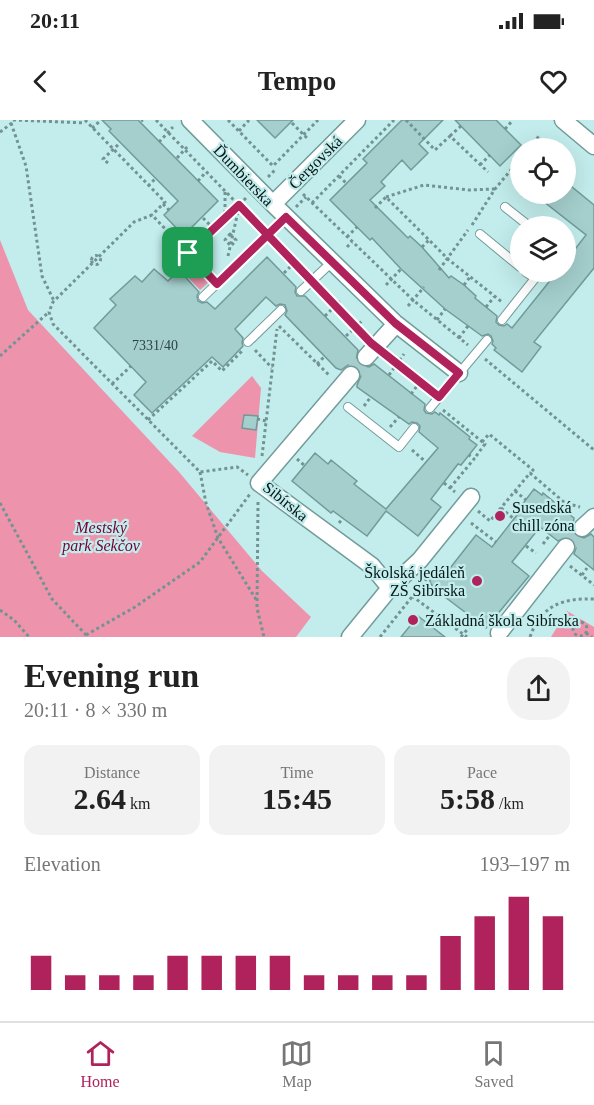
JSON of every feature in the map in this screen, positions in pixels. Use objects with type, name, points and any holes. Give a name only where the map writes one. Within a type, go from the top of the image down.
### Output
[{"type":"street","name":"Ďumbierska","points":[[190,120],[396,324],[459,373]]},
{"type":"street","name":"Čergovská","points":[[273,204],[357,120]]},
{"type":"street","points":[[563,120],[594,146]]},
{"type":"street","points":[[371,352],[396,324]]},
{"type":"street","name":"Sibírska","points":[[351,375],[259,483],[372,566],[390,588]]},
{"type":"street","points":[[350,637],[390,588],[473,504]]},
{"type":"street","points":[[499,633],[562,552]]},
{"type":"lane","points":[[505,207],[516,216]]},
{"type":"lane","points":[[203,297],[286,217]]},
{"type":"lane","points":[[480,234],[510,259]]},
{"type":"lane","points":[[301,291],[332,262]]},
{"type":"lane","points":[[502,320],[531,282]]},
{"type":"lane","points":[[249,346],[281,310]]},
{"type":"lane","points":[[430,408],[487,340]]},
{"type":"lane","points":[[348,407],[399,447],[414,428]]},
{"type":"path","points":[[92,128],[101,120]]},
{"type":"path","points":[[156,120],[356,327],[371,352],[397,363],[443,400],[438,406],[485,444],[450,488]]},
{"type":"path","points":[[228,120],[292,185],[413,300],[594,450]]},
{"type":"path","points":[[239,131],[249,120]]},
{"type":"path","points":[[273,166],[318,120]]},
{"type":"path","points":[[312,204],[394,120]]},
{"type":"path","points":[[406,120],[435,150],[461,126]]},
{"type":"path","points":[[505,129],[513,120]]},
{"type":"path","points":[[5,122],[86,121],[165,202],[163,204],[169,210]]},
{"type":"path","points":[[0,132],[13,122]]},
{"type":"path","points":[[13,122],[26,166],[42,276],[54,301]]},
{"type":"path","points":[[292,123],[309,140]]},
{"type":"path","points":[[159,142],[173,128]]},
{"type":"path","points":[[382,132],[386,136]]},
{"type":"path","points":[[450,136],[488,172]]},
{"type":"path","points":[[108,163],[104,159],[120,143]]},
{"type":"path","points":[[177,158],[189,144]]},
{"type":"path","points":[[480,165],[490,155]]},
{"type":"path","points":[[439,270],[510,171]]},
{"type":"path","points":[[198,180],[206,172]]},
{"type":"path","points":[[339,176],[346,183]]},
{"type":"path","points":[[148,186],[155,179]]},
{"type":"path","points":[[375,208],[386,197],[424,185],[469,190],[495,189]]},
{"type":"path","points":[[188,253],[257,188]]},
{"type":"path","points":[[225,191],[225,219]]},
{"type":"path","points":[[386,197],[448,260],[510,309]]},
{"type":"path","points":[[0,356],[49,312],[54,301],[134,222],[152,215],[163,204]]},
{"type":"path","points":[[224,277],[239,205]]},
{"type":"path","points":[[152,215],[217,284]]},
{"type":"path","points":[[203,218],[214,229]]},
{"type":"path","points":[[347,237],[357,227]]},
{"type":"path","points":[[231,246],[225,240],[230,234],[232,237]]},
{"type":"path","points":[[422,247],[429,240]]},
{"type":"path","points":[[347,247],[352,242]]},
{"type":"path","points":[[284,273],[294,263]]},
{"type":"path","points":[[386,285],[400,269]]},
{"type":"path","points":[[464,285],[470,277]]},
{"type":"path","points":[[408,306],[424,287]]},
{"type":"path","points":[[486,307],[494,296]]},
{"type":"path","points":[[325,316],[342,299]]},
{"type":"path","points":[[437,320],[445,309]]},
{"type":"path","points":[[49,312],[53,324],[200,472],[206,503],[218,538],[257,601]]},
{"type":"path","points":[[346,336],[363,320]]},
{"type":"path","points":[[264,637],[257,608],[259,483],[278,325]]},
{"type":"path","points":[[459,338],[468,326]]},
{"type":"path","points":[[148,420],[212,361],[222,371],[249,346],[272,368]]},
{"type":"path","points":[[389,375],[404,354]]},
{"type":"path","points":[[317,364],[324,357]]},
{"type":"path","points":[[112,384],[130,366]]},
{"type":"path","points":[[411,393],[420,382]]},
{"type":"path","points":[[364,406],[370,398]]},
{"type":"path","points":[[257,419],[266,421]]},
{"type":"path","points":[[444,483],[473,504],[490,521],[533,470],[489,434],[482,442]]},
{"type":"path","points":[[402,442],[426,462]]},
{"type":"path","points":[[469,455],[474,459]]},
{"type":"path","points":[[296,458],[305,466]]},
{"type":"path","points":[[200,472],[237,467],[259,483]]},
{"type":"path","points":[[530,473],[565,503],[588,518]]},
{"type":"path","points":[[0,503],[52,599],[87,636],[135,607],[200,562],[259,483]]},
{"type":"path","points":[[515,491],[526,500]]},
{"type":"path","points":[[560,510],[565,503]]},
{"type":"path","points":[[464,532],[471,523],[473,504]]},
{"type":"path","points":[[501,508],[514,519]]},
{"type":"path","points":[[330,517],[339,523],[343,518]]},
{"type":"path","points":[[471,523],[496,542]]},
{"type":"path","points":[[543,544],[550,535]]},
{"type":"path","points":[[526,546],[536,554]]},
{"type":"path","points":[[562,552],[594,585]]},
{"type":"path","points":[[380,637],[435,568]]},
{"type":"path","points":[[582,575],[587,568]]},
{"type":"path","points":[[412,596],[467,637]]},
{"type":"path","points":[[530,637],[536,624],[554,605],[574,599],[594,599]]},
{"type":"path","points":[[0,610],[14,620],[29,637]]},
{"type":"path","points":[[461,637],[475,620]]},
{"type":"path","points":[[586,633],[576,636],[573,628],[577,623],[585,625],[586,633],[592,637]]},
{"type":"green space","name":"Mestský park Sekčov","points":[[0,240],[28,310],[179,472],[262,571],[311,617],[296,637],[0,637]]},
{"type":"green space","points":[[190,261],[210,281],[200,290],[181,270]]},
{"type":"green space","points":[[252,376],[261,388],[255,458],[220,452],[192,436]]},
{"type":"green space","points":[[567,611],[594,627],[594,637],[551,637]]},
{"type":"building","points":[[102,120],[138,120],[218,201],[188,231],[187,229],[182,234],[164,215],[178,201],[109,131],[111,129]]},
{"type":"building","points":[[257,120],[293,120],[275,138]]},
{"type":"building","points":[[402,120],[443,120],[419,144],[428,153],[411,170],[402,160],[381,182],[385,186],[370,200],[408,238],[410,236],[422,247],[449,278],[451,276],[464,285],[476,296],[475,298],[497,316],[496,322],[499,325],[507,324],[512,328],[549,282],[576,282],[576,248],[586,235],[576,227],[576,216],[562,216],[547,204],[576,204],[576,190],[594,205],[594,268],[534,342],[541,347],[522,372],[494,350],[496,348],[492,344],[491,336],[488,334],[482,336],[445,309],[330,200],[367,163],[363,159]]},
{"type":"building","points":[[455,120],[496,120],[514,138],[510,138],[510,156],[500,166]]},
{"type":"building","points":[[267,257],[296,287],[297,296],[305,296],[358,350],[356,360],[359,365],[369,367],[374,364],[425,404],[426,413],[435,412],[439,415],[440,413],[477,445],[461,465],[458,464],[431,499],[441,507],[418,536],[386,511],[367,536],[333,511],[331,513],[292,481],[315,453],[328,464],[331,460],[357,481],[354,484],[386,509],[438,448],[419,432],[420,426],[417,423],[409,424],[357,387],[361,376],[357,367],[348,365],[341,370],[336,368],[285,315],[287,311],[285,305],[276,306],[266,297],[235,329],[243,338],[243,346],[223,367],[212,357],[152,413],[134,395],[146,382],[94,328],[116,305],[110,299],[135,276],[142,282],[154,269],[168,281],[179,270],[199,292],[198,301],[207,302],[215,309]]},
{"type":"building","points":[[244,415],[258,416],[256,430],[242,428]]},
{"type":"building","points":[[534,489],[542,495],[543,493],[574,518],[572,530],[575,535],[584,538],[591,534],[594,537],[594,570],[574,554],[576,548],[573,539],[567,537],[558,541],[540,527],[512,562],[529,576],[486,628],[437,591],[429,578],[437,571],[447,572],[476,535],[492,547]]},
{"type":"building","points":[[418,616],[445,637],[401,637]]},
{"type":"tunnel","points":[[351,375],[366,357]]},
{"type":"tunnel","points":[[566,547],[582,528]]},
{"type":"place","name":"Susedská chill zóna","points":[[500,516]]},
{"type":"place","name":"Školská jedáleň ZŠ Sibírska","points":[[477,581]]},
{"type":"place","name":"Základná škola Sibírska","points":[[413,620]]},
{"type":"route","points":[[188,253],[217,284],[267,235],[286,217],[395,323],[459,373],[439,397],[371,343],[267,235],[239,205],[188,253]]}]
